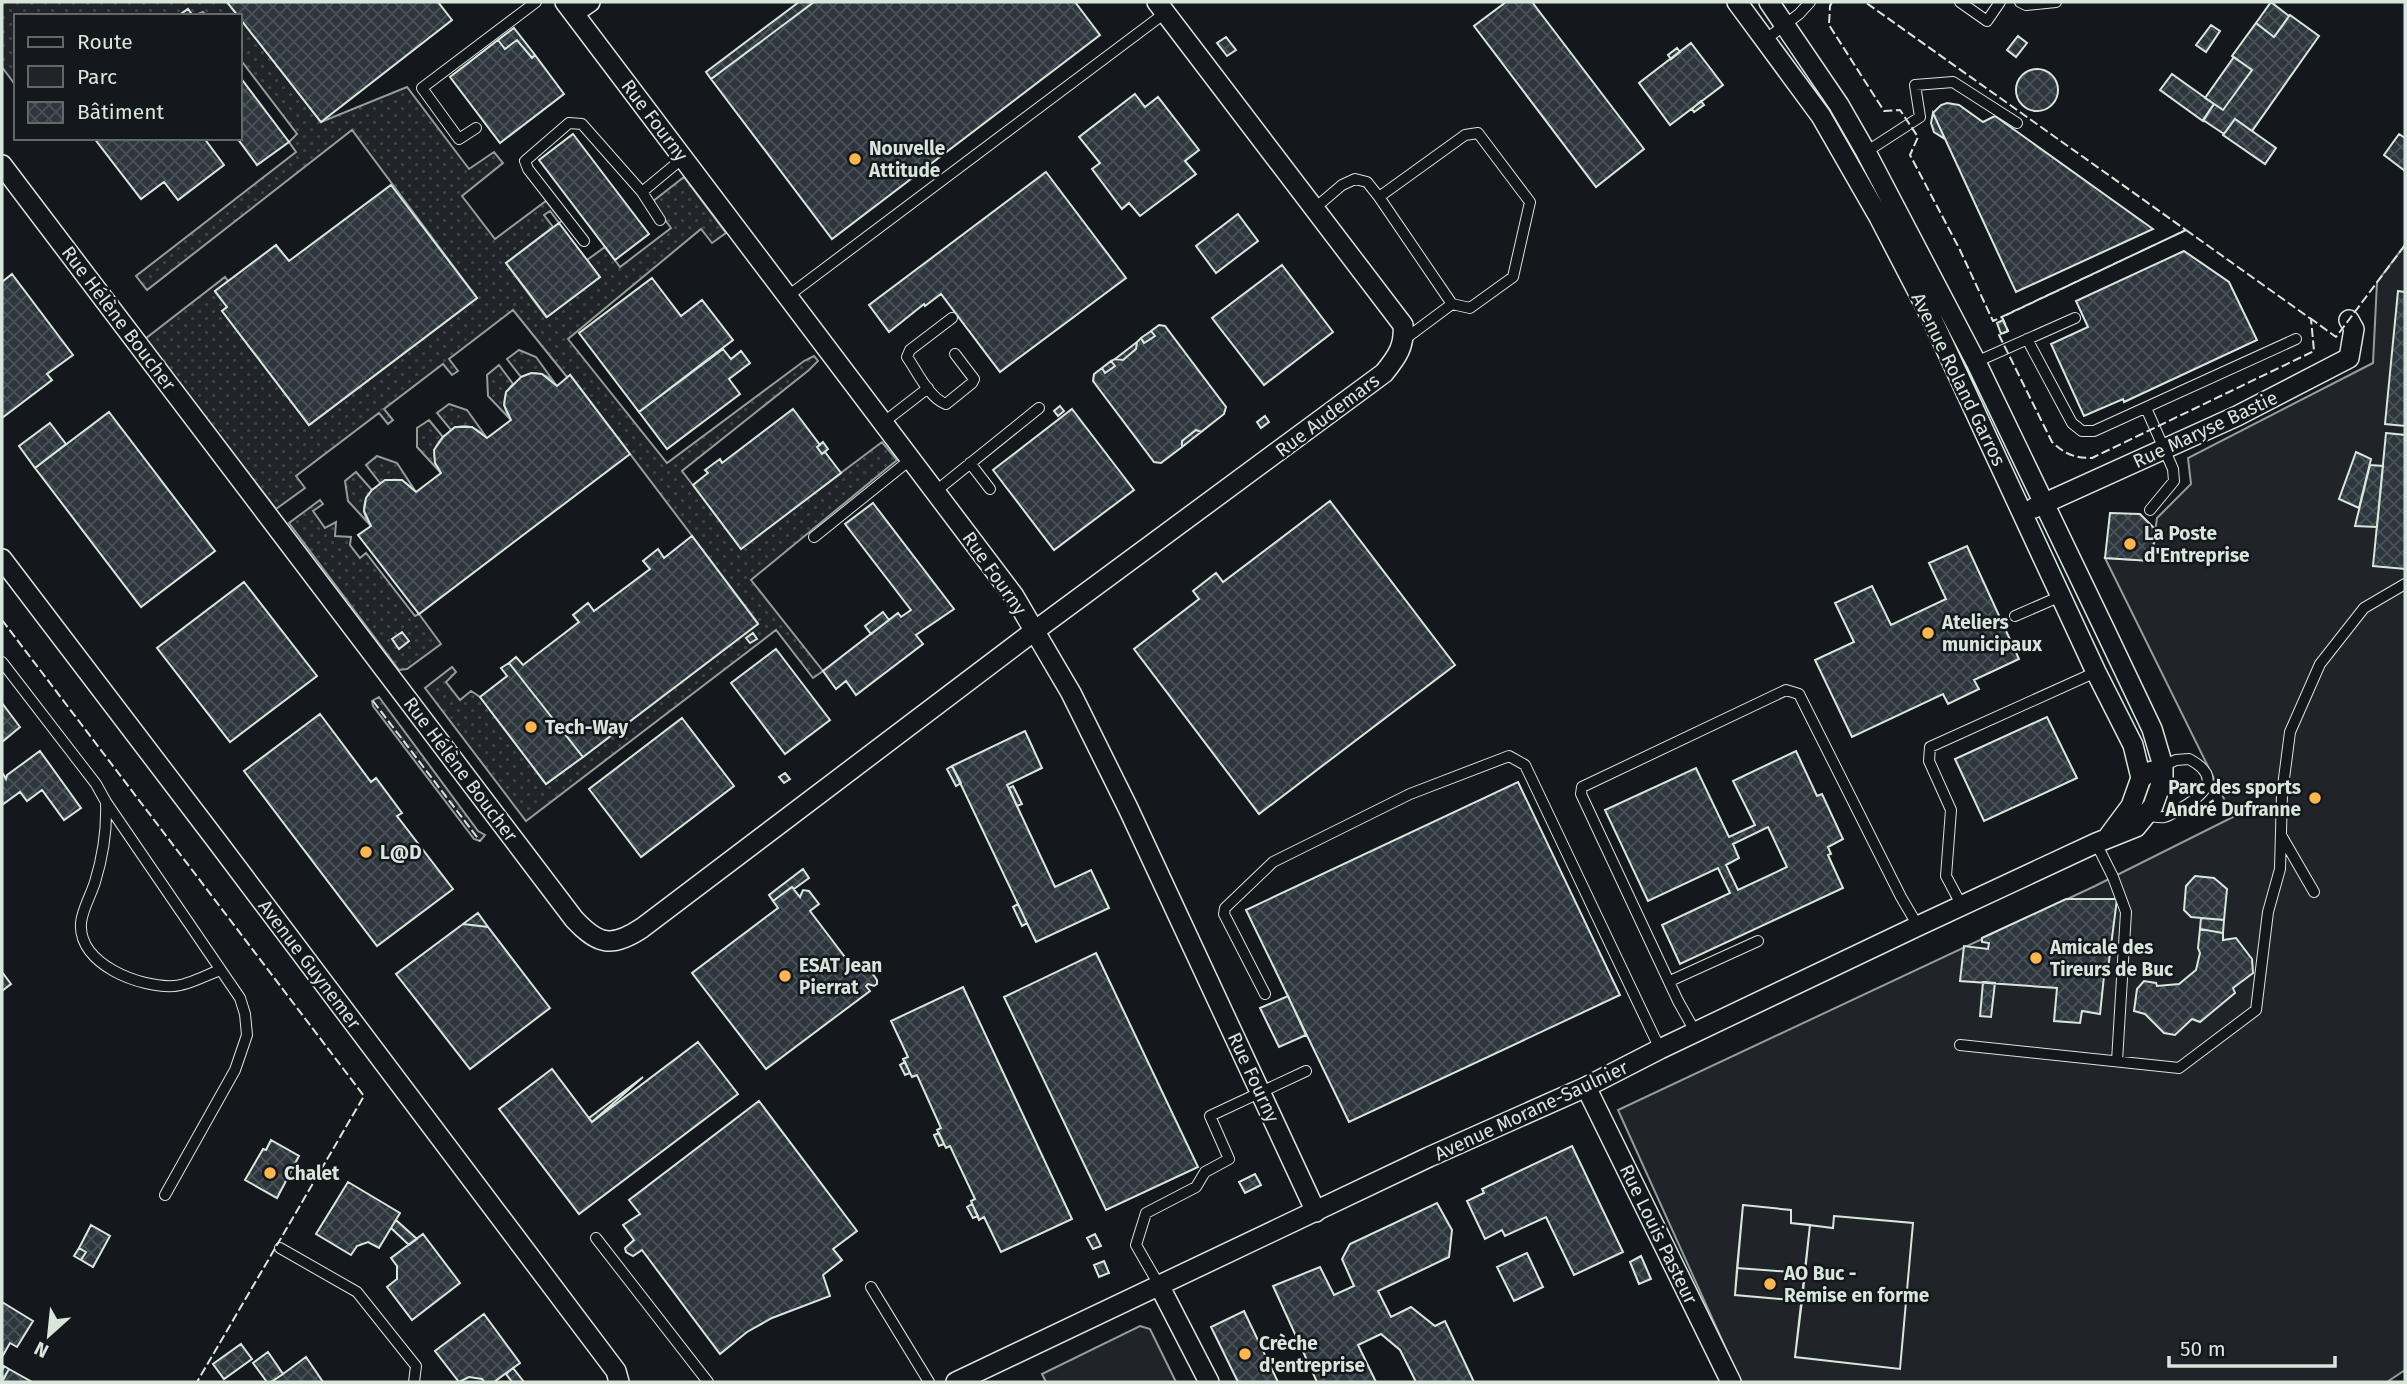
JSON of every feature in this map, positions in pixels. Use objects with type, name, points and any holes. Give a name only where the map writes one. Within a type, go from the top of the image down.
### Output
[{"type":"street","name":"Avenue Roland Garros","points":[[1737,2],[1821,116],[1880,217],[1932,319],[2096,672],[2133,745],[2141,778]]},
{"type":"street","name":"Avenue Roland Garros","points":[[1769,2],[1839,105],[1976,362],[2152,729],[2163,766]]},
{"type":"street","name":"Rue Fourny","points":[[576,5],[683,158],[1002,578],[1071,693],[1128,808],[1316,1212]]},
{"type":"street","points":[[1161,7],[1403,325],[1405,339]]},
{"type":"street","name":"Rue Hélène Boucher","points":[[2,164],[567,910],[589,934],[600,940],[618,940],[642,929],[1035,632]]},
{"type":"street","name":"Rue Maryse Bastie","points":[[2023,512],[2237,416],[2349,358],[2354,328],[2349,320]]},
{"type":"street","name":"Rue Audemars","points":[[1035,632],[1384,373],[1398,356],[1405,339]]},
{"type":"street","name":"Avenue Guynemer","points":[[2,559],[216,840],[617,1377],[632,1382]]},
{"type":"street","points":[[2101,840],[2131,806],[2141,778],[2163,766],[2163,778],[2147,816]]},
{"type":"street","name":"Avenue Morane-Saulnier","points":[[956,1382],[1429,1157],[1586,1087],[1918,926],[2101,840],[2136,827],[2147,816]]},
{"type":"street","name":"Rue Louis Pasteur","points":[[1586,1087],[1731,1382]]},
{"type":"street","points":[[1159,1286],[1209,1382]]},
{"type":"lane","points":[[476,128],[459,139],[422,88],[536,2]]},
{"type":"lane","points":[[1765,40],[1810,2]]},
{"type":"lane","points":[[1960,2],[1987,21],[2000,2]]},
{"type":"lane","points":[[2020,2],[2026,5],[2056,2]]},
{"type":"lane","points":[[788,296],[1161,7]]},
{"type":"lane","points":[[1866,152],[1920,117],[1915,85],[1953,82],[2017,123]]},
{"type":"lane","points":[[584,241],[528,169],[525,161],[569,123],[582,124],[642,192],[660,220]]},
{"type":"lane","points":[[1379,197],[1465,135],[1478,134],[1530,202],[1513,277],[1470,307],[1452,304],[1405,339]]},
{"type":"lane","points":[[642,192],[683,158]]},
{"type":"lane","points":[[1315,208],[1342,185],[1355,179],[1367,182],[1452,304]]},
{"type":"lane","points":[[952,318],[910,350],[907,357],[928,388],[940,402],[946,404],[974,379],[955,354]]},
{"type":"lane","points":[[1976,362],[2075,318]]},
{"type":"lane","points":[[2027,339],[2072,424],[2082,431],[2094,431],[2296,338]]},
{"type":"lane","points":[[884,422],[928,388]]},
{"type":"lane","points":[[936,491],[1039,408]]},
{"type":"lane","points":[[2146,408],[2173,469],[2174,481],[2150,510]]},
{"type":"lane","points":[[814,537],[911,458]]},
{"type":"lane","points":[[970,463],[990,489]]},
{"type":"lane","points":[[1960,1045],[2179,1068],[2256,1010],[2268,912],[2280,869],[2282,794],[2290,732],[2320,664],[2364,608],[2405,584]]},
{"type":"lane","points":[[2015,616],[2061,596]]},
{"type":"lane","points":[[2,662],[96,783],[106,802],[240,998],[245,1014],[247,1035],[235,1070],[164,1195]]},
{"type":"lane","points":[[1962,906],[1946,876],[1951,810],[1929,761],[1930,747],[2096,672]]},
{"type":"lane","points":[[1696,1033],[1581,794],[1582,787],[1786,690],[1799,694],[1918,926]]},
{"type":"lane","points":[[1265,994],[1224,914],[1225,908],[1273,862],[1410,794],[1509,756],[1525,765],[1660,1049]]},
{"type":"lane","points":[[2147,816],[2166,817],[2196,801],[2207,787],[2203,769],[2189,759],[2176,760],[2163,766]]},
{"type":"lane","points":[[106,802],[107,825],[100,867],[81,923],[85,942],[100,962],[128,980],[178,986],[220,970]]},
{"type":"lane","points":[[2281,835],[2314,892]]},
{"type":"lane","points":[[2101,840],[2126,912],[2117,1061]]},
{"type":"lane","points":[[1670,981],[1758,942]]},
{"type":"lane","points":[[1159,1286],[1136,1245],[1146,1213],[1196,1187],[1205,1172],[1229,1158],[1210,1116],[1306,1071]]},
{"type":"lane","points":[[596,1238],[708,1382]]},
{"type":"lane","points":[[280,1248],[357,1292],[416,1366],[414,1382]]},
{"type":"lane","points":[[871,1287],[929,1382]]},
{"type":"green space","points":[[2,2],[227,2],[236,14],[192,14],[188,9],[181,14],[14,14],[14,83],[2,67]]},
{"type":"green space","points":[[242,21],[321,122],[407,87],[469,169],[494,152],[503,163],[462,196],[495,239],[546,201],[562,221],[559,223],[550,211],[544,215],[553,227],[506,263],[546,317],[600,277],[587,260],[605,247],[620,267],[671,228],[652,202],[684,177],[726,233],[712,243],[701,229],[568,339],[667,463],[814,356],[818,361],[809,370],[682,471],[741,548],[882,442],[897,460],[751,580],[823,671],[813,678],[776,630],[526,821],[425,688],[452,667],[456,672],[446,682],[460,700],[471,691],[480,697],[546,784],[758,623],[571,376],[567,377],[513,310],[449,359],[458,371],[452,375],[443,364],[384,409],[393,420],[388,424],[379,413],[296,476],[305,488],[276,509],[145,339],[225,277],[228,281],[215,292],[227,307],[222,311],[309,425],[477,298],[352,130],[147,290],[136,276],[296,152],[289,142],[297,134],[242,62]]},
{"type":"green space","name":"Parc des sports André Dufranne","points":[[2405,245],[2405,1370],[2387,1382],[1741,1382],[1618,1110],[2095,886],[2233,817],[2105,558],[2151,561],[2157,518],[2191,484],[2188,458],[2373,363],[2377,282]]},
{"type":"green space","points":[[519,350],[536,357],[557,386],[540,374],[521,377],[507,359]]},
{"type":"green space","points":[[499,365],[513,384],[504,401],[511,420],[488,396],[487,375]]},
{"type":"green space","points":[[449,404],[467,410],[487,438],[470,427],[461,426],[451,430],[437,413]]},
{"type":"green space","points":[[429,420],[443,437],[434,454],[441,473],[417,447],[417,428]]},
{"type":"green space","points":[[377,456],[397,463],[416,492],[400,480],[380,483],[366,465]]},
{"type":"green space","points":[[356,472],[372,490],[364,508],[371,526],[348,501],[345,481]]},
{"type":"green space","points":[[320,500],[323,504],[313,511],[325,528],[336,522],[335,536],[351,537],[350,545],[360,558],[366,553],[415,616],[419,614],[441,644],[407,669],[399,670],[289,523]]},
{"type":"green space","points":[[379,697],[478,831],[485,835],[480,841],[474,839],[373,706],[372,701]]},
{"type":"green space","points":[[1140,1326],[1150,1329],[1176,1382],[1046,1382],[1042,1374]]},
{"type":"building","points":[[227,2],[438,2],[452,20],[321,122],[242,21],[242,14],[236,14]]},
{"type":"building","points":[[799,2],[814,2],[711,79],[706,72]]},
{"type":"building","name":"Nouvelle Attitude","points":[[814,2],[1075,2],[1100,35],[832,239],[711,79]]},
{"type":"building","points":[[1506,2],[1532,2],[1644,149],[1596,187],[1474,26]]},
{"type":"building","points":[[2271,2],[2289,16],[2274,37],[2256,23]]},
{"type":"building","points":[[2290,15],[2319,36],[2252,131],[2235,119],[2224,134],[2203,120],[2214,104],[2223,110],[2252,70],[2232,56],[2256,23],[2274,37]]},
{"type":"building","points":[[2211,25],[2220,31],[2206,52],[2196,45]]},
{"type":"building","points":[[514,28],[535,55],[532,58],[517,40],[505,49],[498,40]]},
{"type":"building","points":[[2018,36],[2027,43],[2016,57],[2007,50]]},
{"type":"building","points":[[1226,37],[1236,50],[1227,56],[1217,43]]},
{"type":"building","points":[[498,40],[505,49],[517,40],[532,58],[535,55],[564,94],[500,143],[450,77]]},
{"type":"building","points":[[1691,43],[1723,85],[1670,125],[1639,83]]},
{"type":"building","points":[[1677,48],[1680,52],[1671,59],[1668,55]]},
{"type":"building","points":[[2234,57],[2252,70],[2223,110],[2205,98]]},
{"type":"building","points":[[2037,69],[2052,75],[2058,90],[2052,105],[2037,111],[2022,105],[2016,90],[2022,75]]},
{"type":"building","points":[[2172,74],[2214,104],[2203,121],[2160,90]]},
{"type":"building","points":[[242,80],[289,142],[257,165],[238,140],[242,140]]},
{"type":"building","points":[[1135,94],[1145,107],[1158,97],[1199,150],[1185,161],[1196,174],[1140,216],[1129,203],[1122,209],[1092,169],[1100,163],[1079,137]]},
{"type":"building","points":[[1701,101],[1704,105],[1694,112],[1692,109]]},
{"type":"building","points":[[1947,103],[1959,105],[1983,122],[1995,116],[2153,229],[2016,292],[1933,113]]},
{"type":"building","points":[[1933,113],[1945,139],[1934,132],[1931,123]]},
{"type":"building","points":[[2235,119],[2276,148],[2265,164],[2223,135]]},
{"type":"building","points":[[573,134],[649,234],[615,260],[539,160]]},
{"type":"building","points":[[2399,134],[2405,138],[2405,171],[2384,155]]},
{"type":"building","points":[[96,140],[205,140],[224,165],[178,200],[164,182],[141,199]]},
{"type":"building","points":[[1046,172],[1126,278],[1000,372],[941,294],[889,332],[869,305]]},
{"type":"building","points":[[391,185],[477,298],[309,425],[222,311],[227,307],[215,291],[276,245],[289,261]]},
{"type":"building","points":[[1238,214],[1258,241],[1216,273],[1196,246]]},
{"type":"building","points":[[559,223],[600,277],[547,317],[506,263]]},
{"type":"building","points":[[2184,251],[2229,282],[2257,340],[2124,402],[2123,399],[2084,416],[2051,344],[2088,327],[2076,301]]},
{"type":"building","points":[[1282,265],[1333,332],[1264,385],[1212,318]]},
{"type":"building","points":[[12,274],[73,355],[47,374],[52,380],[2,418],[2,282]]},
{"type":"building","points":[[652,278],[681,316],[702,300],[733,340],[639,412],[579,333]]},
{"type":"building","points":[[2398,291],[2405,292],[2405,426],[2385,424]]},
{"type":"building","points":[[2003,320],[2008,331],[2001,334],[1997,323]]},
{"type":"building","points":[[1159,325],[1165,326],[1226,407],[1224,414],[1201,432],[1196,430],[1182,441],[1182,447],[1161,463],[1154,462],[1093,381],[1094,374],[1102,368],[1105,373],[1115,366],[1111,361],[1123,360],[1136,349],[1141,338],[1144,343],[1155,336],[1151,331]]},
{"type":"building","points":[[1151,331],[1155,336],[1144,343],[1141,338]]},
{"type":"building","points":[[1137,342],[1136,349],[1123,360],[1115,359]]},
{"type":"building","points":[[723,349],[731,359],[741,351],[750,363],[729,379],[740,394],[667,449],[639,412]]},
{"type":"building","points":[[1111,361],[1115,366],[1105,373],[1102,368]]},
{"type":"building","points":[[531,373],[542,374],[557,386],[570,375],[630,454],[419,614],[358,535],[371,526],[364,511],[366,498],[385,480],[402,480],[416,492],[441,473],[435,463],[434,450],[443,437],[455,427],[472,427],[487,438],[511,420],[504,405],[506,392],[521,377]]},
{"type":"building","points":[[1060,406],[1064,411],[1058,416],[1054,411]]},
{"type":"building","points":[[793,409],[820,445],[817,447],[822,454],[825,452],[841,473],[741,549],[693,485],[708,473],[705,470],[720,459],[722,463]]},
{"type":"building","points":[[1072,409],[1134,490],[1054,550],[993,470]]},
{"type":"building","points":[[109,412],[215,551],[141,607],[35,468]]},
{"type":"building","points":[[1265,416],[1269,422],[1261,428],[1257,422]]},
{"type":"building","points":[[50,423],[66,444],[35,468],[19,446]]},
{"type":"building","points":[[1196,430],[1201,432],[1182,447],[1182,441]]},
{"type":"building","points":[[2386,433],[2405,435],[2405,569],[2373,566]]},
{"type":"building","points":[[823,442],[828,449],[822,454],[817,447]]},
{"type":"building","points":[[2356,452],[2371,459],[2359,508],[2339,499]]},
{"type":"building","points":[[2370,465],[2383,466],[2377,527],[2355,526]]},
{"type":"building","points":[[1330,501],[1455,665],[1259,814],[1134,649],[1199,599],[1193,591],[1216,573],[1223,582]]},
{"type":"building","points":[[873,503],[954,609],[916,635],[923,644],[856,695],[846,681],[836,689],[823,671],[898,613],[901,617],[911,610],[845,524]]},
{"type":"building","name":"La Poste d'Entreprise","points":[[2110,513],[2140,514],[2156,530],[2151,561],[2105,558]]},
{"type":"building","points":[[692,536],[758,624],[583,757],[509,663],[516,657],[523,665],[579,622],[573,615],[588,603],[594,611],[650,569],[643,561],[658,549],[664,558]]},
{"type":"building","name":"Ateliers municipaux","points":[[1967,546],[2019,659],[1974,680],[1979,689],[1948,704],[1943,694],[1852,737],[1815,660],[1854,642],[1835,603],[1872,586],[1891,625],[1946,599],[1929,563]]},
{"type":"building","points":[[244,582],[317,676],[230,742],[157,648]]},
{"type":"building","points":[[883,612],[889,620],[871,634],[865,626]]},
{"type":"building","points":[[402,632],[409,641],[399,649],[392,639]]},
{"type":"building","points":[[753,633],[757,639],[750,643],[746,638]]},
{"type":"building","points":[[776,649],[830,720],[785,754],[731,683]]},
{"type":"building","name":"Tech-Way","points":[[509,663],[583,757],[546,784],[480,697],[507,676],[501,668]]},
{"type":"building","points":[[2,703],[20,727],[2,742]]},
{"type":"building","name":"L@D","points":[[320,714],[371,782],[376,778],[402,813],[397,816],[453,889],[377,946],[244,771]]},
{"type":"building","points":[[2047,717],[2077,778],[1984,821],[1955,759]]},
{"type":"building","points":[[682,718],[734,786],[641,857],[589,789]]},
{"type":"building","points":[[1025,731],[1042,768],[1007,785],[1055,887],[1091,870],[1109,908],[1036,942],[952,766]]},
{"type":"building","points":[[40,751],[81,808],[64,820],[42,790],[27,801],[20,792],[2,805],[2,772],[6,779],[7,775]]},
{"type":"building","points":[[1796,751],[1817,796],[1822,794],[1843,839],[1828,847],[1831,854],[1828,855],[1843,888],[1680,964],[1662,925],[1730,893],[1718,868],[1648,901],[1605,810],[1696,768],[1729,837],[1755,825],[1733,781]],"holes":[[[1768,827],[1787,867],[1738,890],[1726,865],[1739,858],[1733,844]]]},
{"type":"building","points":[[952,766],[961,783],[956,786],[947,769]]},
{"type":"building","points":[[785,773],[790,779],[784,783],[779,777]]},
{"type":"building","points":[[1518,782],[1620,995],[1349,1122],[1246,910]]},
{"type":"building","points":[[1013,786],[1022,804],[1017,806],[1009,788]]},
{"type":"building","points":[[803,869],[809,878],[773,901],[769,895]]},
{"type":"building","points":[[2195,876],[2214,878],[2227,889],[2224,920],[2191,917],[2184,910],[2186,886]]},
{"type":"building","name":"ESAT Jean Pierrat","points":[[792,887],[800,897],[803,890],[809,891],[819,904],[810,911],[857,973],[867,966],[877,984],[868,984],[866,986],[870,991],[766,1069],[692,973],[778,908],[773,901]]},
{"type":"building","name":"Amicale des Tireurs de Buc","points":[[2066,899],[2117,899],[2108,969],[2099,967],[2097,975],[2104,976],[2100,1014],[2082,1011],[2080,1023],[2054,1021],[2057,988],[1960,981],[1964,946],[1988,949],[1989,943],[1982,942],[1982,938]]},
{"type":"building","points":[[1018,904],[1027,923],[1022,926],[1013,907]]},
{"type":"building","points":[[478,913],[488,927],[463,924]]},
{"type":"building","points":[[2201,918],[2224,920],[2223,933],[2200,929]]},
{"type":"building","points":[[463,924],[488,927],[550,1008],[470,1069],[396,974]]},
{"type":"building","points":[[2200,929],[2223,933],[2223,940],[2236,938],[2252,959],[2253,973],[2233,988],[2235,993],[2200,1022],[2192,1019],[2175,1035],[2164,1033],[2145,1014],[2134,1011],[2137,989],[2144,981],[2156,983],[2157,986],[2179,984],[2196,970],[2200,953]]},
{"type":"building","points":[[1096,953],[1198,1167],[1106,1210],[1004,997]]},
{"type":"building","points":[[2,972],[11,984],[2,991]]},
{"type":"building","points":[[1983,982],[1995,983],[1991,1017],[1980,1016]]},
{"type":"building","points":[[963,987],[1072,1219],[1001,1252],[984,1217],[979,1220],[971,1201],[975,1199],[950,1146],[946,1148],[937,1130],[941,1128],[917,1075],[912,1077],[903,1059],[908,1057],[891,1021]]},
{"type":"building","points":[[1288,996],[1306,1035],[1279,1047],[1260,1008]]},
{"type":"building","points":[[698,1042],[738,1094],[579,1214],[499,1109],[552,1069],[592,1122]]},
{"type":"building","points":[[905,1062],[910,1073],[905,1075],[900,1065]]},
{"type":"building","points":[[643,1077],[592,1122],[589,1118]]},
{"type":"building","points":[[759,1101],[857,1231],[833,1249],[842,1260],[823,1275],[830,1296],[772,1318],[747,1332],[720,1354],[642,1250],[633,1256],[626,1252],[625,1248],[634,1240],[623,1225],[640,1214],[629,1200]]},
{"type":"building","points":[[939,1133],[944,1144],[939,1146],[934,1135]]},
{"type":"building","name":"Chalet","points":[[271,1140],[299,1156],[277,1198],[245,1180]]},
{"type":"building","points":[[1572,1146],[1623,1252],[1574,1275],[1546,1217],[1505,1236],[1502,1230],[1485,1239],[1467,1201],[1484,1193],[1482,1189]]},
{"type":"building","points":[[1255,1174],[1261,1185],[1245,1193],[1239,1182]]},
{"type":"building","points":[[348,1182],[400,1213],[379,1248],[368,1242],[357,1246],[351,1255],[316,1234]]},
{"type":"building","points":[[1437,1203],[1452,1230],[1449,1257],[1378,1291],[1391,1317],[1411,1307],[1435,1326],[1445,1321],[1474,1382],[1416,1382],[1400,1350],[1381,1334],[1358,1345],[1376,1382],[1317,1382],[1273,1286],[1320,1267],[1334,1295],[1354,1286],[1342,1259],[1350,1244]]},
{"type":"building","points":[[972,1204],[978,1216],[973,1218],[967,1207]]},
{"type":"building","points":[[1743,1205],[1791,1210],[1791,1223],[1810,1225],[1805,1273],[1737,1268]]},
{"type":"building","points":[[1743,1205],[1791,1210],[1791,1223],[1833,1228],[1834,1216],[1913,1223],[1900,1369],[1795,1357],[1802,1301],[1735,1295]]},
{"type":"building","points":[[1834,1216],[1913,1223],[1900,1369],[1795,1357],[1810,1225],[1833,1228]]},
{"type":"building","points":[[396,1220],[417,1239],[409,1245],[391,1228]]},
{"type":"building","points":[[91,1225],[110,1236],[93,1267],[81,1260],[86,1252],[79,1248]]},
{"type":"building","points":[[423,1234],[460,1283],[412,1320],[387,1287],[397,1279],[397,1266],[391,1258]]},
{"type":"building","points":[[1095,1234],[1101,1246],[1093,1249],[1087,1238]]},
{"type":"building","points":[[79,1248],[86,1252],[81,1260],[74,1256]]},
{"type":"building","points":[[1527,1253],[1543,1287],[1514,1301],[1497,1267]]},
{"type":"building","points":[[1641,1256],[1651,1279],[1639,1284],[1630,1262]]},
{"type":"building","points":[[1104,1261],[1109,1273],[1099,1277],[1094,1265]]},
{"type":"building","name":"AO Buc - Remise en forme","points":[[1737,1268],[1805,1273],[1802,1301],[1735,1295]]},
{"type":"building","points":[[2,1302],[33,1321],[17,1347],[10,1343],[2,1357]]},
{"type":"building","name":"Crèche d'entreprise","points":[[1244,1311],[1278,1382],[1238,1382],[1211,1327]]},
{"type":"building","points":[[484,1314],[520,1363],[494,1382],[469,1377],[459,1382],[435,1351]]},
{"type":"building","points":[[241,1344],[252,1359],[224,1379],[213,1364]]},
{"type":"building","points":[[268,1352],[283,1374],[271,1382],[267,1382],[253,1363]]},
{"type":"building","points":[[306,1357],[323,1382],[271,1382],[283,1374]]},
{"type":"building","points":[[4,1366],[9,1369],[2,1381],[2,1371]]},
{"type":"building","points":[[513,1368],[524,1382],[512,1382],[506,1374]]},
{"type":"building","points":[[9,1369],[32,1382],[2,1382]]},
{"type":"fence","points":[[1832,2],[1829,25],[1884,111],[1900,110],[1918,137],[1910,155],[1959,248],[1993,321],[2186,230],[1865,2]]},
{"type":"fence","points":[[2186,230],[2311,319],[2314,351],[2092,458],[2066,452],[2052,442],[1999,335],[2008,331],[2002,317],[2186,230]]},
{"type":"fence","points":[[2310,318],[2336,337],[2405,245]]},
{"type":"fence","points":[[2,620],[364,1096],[197,1382]]},
{"type":"fence","points":[[373,701],[480,841]]},
{"type":"place","name":"Nouvelle Attitude","points":[[855,159]]},
{"type":"place","name":"La Poste d'Entreprise","points":[[2130,544]]},
{"type":"place","name":"Ateliers municipaux","points":[[1928,633]]},
{"type":"place","name":"Tech-Way","points":[[531,727]]},
{"type":"place","name":"Parc des sports André Dufranne","points":[[2315,798]]},
{"type":"place","name":"L@D","points":[[366,852]]},
{"type":"place","name":"Amicale des Tireurs de Buc","points":[[2036,958]]},
{"type":"place","name":"ESAT Jean Pierrat","points":[[785,976]]},
{"type":"place","name":"Chalet","points":[[270,1173]]},
{"type":"place","name":"AO Buc - Remise en forme","points":[[1770,1284]]},
{"type":"place","name":"Crèche d'entreprise","points":[[1245,1354]]}]
